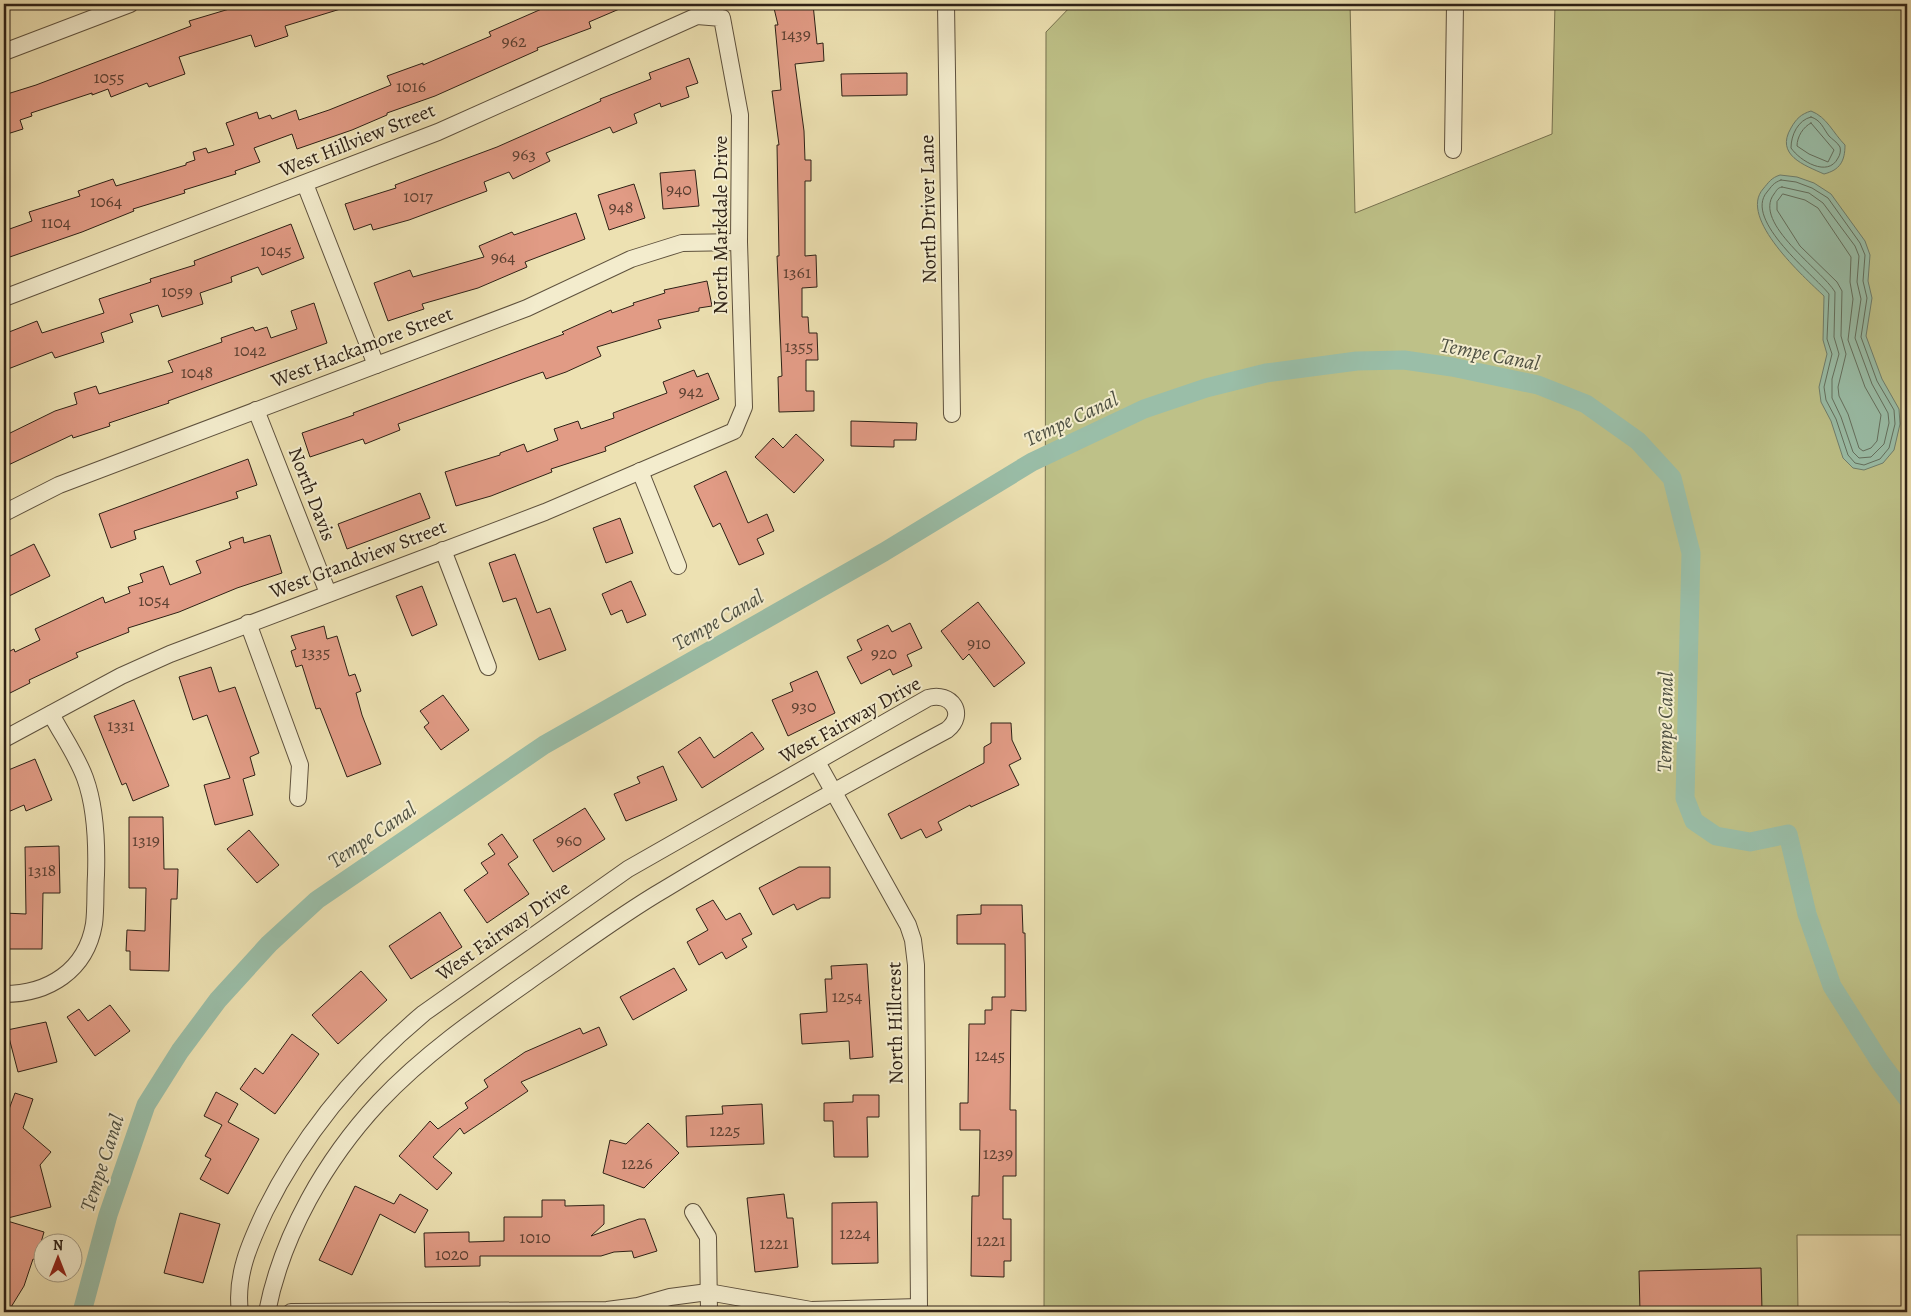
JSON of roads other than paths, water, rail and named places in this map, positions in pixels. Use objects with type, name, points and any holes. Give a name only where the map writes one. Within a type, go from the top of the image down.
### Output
[{"type":"street","points":[[4,52],[130,4]]},
{"type":"street","name":"North Driver Lane","points":[[946,4],[952,414]]},
{"type":"street","points":[[1453,150],[1455,4]]},
{"type":"street","name":"West Hillview Street","points":[[4,298],[438,132],[697,16],[722,18]]},
{"type":"street","name":"North Markdale Drive","points":[[722,18],[740,115],[739,242],[744,407],[734,431]]},
{"type":"street","points":[[305,184],[376,365]]},
{"type":"street","name":"West Hackamore Street","points":[[4,513],[59,485],[527,308],[631,259],[682,243],[739,242]]},
{"type":"street","name":"North Davis","points":[[256,410],[328,593]]},
{"type":"street","name":"West Grandview Street","points":[[4,739],[121,676],[248,623],[544,512],[734,431]]},
{"type":"street","points":[[640,471],[678,566]]},
{"type":"street","points":[[442,550],[488,667]]},
{"type":"street","points":[[248,623],[300,765],[298,798]]},
{"type":"street","name":"West Fairway Drive","points":[[240,1312],[238,1298],[241,1275],[254,1234],[275,1192],[312,1129],[335,1100],[377,1054],[424,1013],[628,869],[928,698],[944,697],[954,706],[956,716],[954,725],[947,730],[833,791],[664,889],[618,919],[459,1031],[407,1074],[357,1128],[313,1193],[286,1250],[270,1295],[267,1312]]},
{"type":"street","points":[[4,994],[17,994],[50,986],[73,969],[85,950],[94,925],[96,864],[94,813],[85,777],[51,714]]},
{"type":"street","name":"North Hillcrest","points":[[708,1292],[811,1310],[919,1307],[916,965],[913,940],[908,925],[817,762]]},
{"type":"street","points":[[693,1212],[708,1237],[708,1312]]},
{"type":"street","points":[[291,1312],[607,1310],[638,1306],[670,1297],[708,1292]]},
{"type":"water","points":[[1811,111],[1826,121],[1845,145],[1843,160],[1838,167],[1824,174],[1794,158],[1789,152],[1787,145],[1787,137],[1795,122],[1802,115]]},
{"type":"water","points":[[1780,175],[1797,177],[1814,183],[1831,194],[1865,241],[1870,255],[1868,281],[1872,298],[1866,336],[1882,379],[1899,409],[1900,424],[1894,450],[1883,463],[1864,470],[1853,468],[1843,458],[1831,421],[1821,402],[1819,387],[1827,354],[1823,340],[1824,296],[1789,261],[1766,231],[1759,215],[1758,201],[1763,189],[1772,179]]},
{"type":"waterway","name":"Tempe Canal","points":[[82,1312],[108,1215],[146,1105],[180,1051],[218,1000],[269,944],[317,900],[544,745],[884,552],[1032,462],[1144,409],[1206,388],[1266,373],[1357,361],[1404,360],[1452,367],[1538,385],[1586,404],[1638,441],[1672,478],[1691,553],[1685,798],[1694,821],[1716,836],[1750,842],[1788,834],[1807,914],[1832,986],[1880,1062],[1907,1098]]}]
